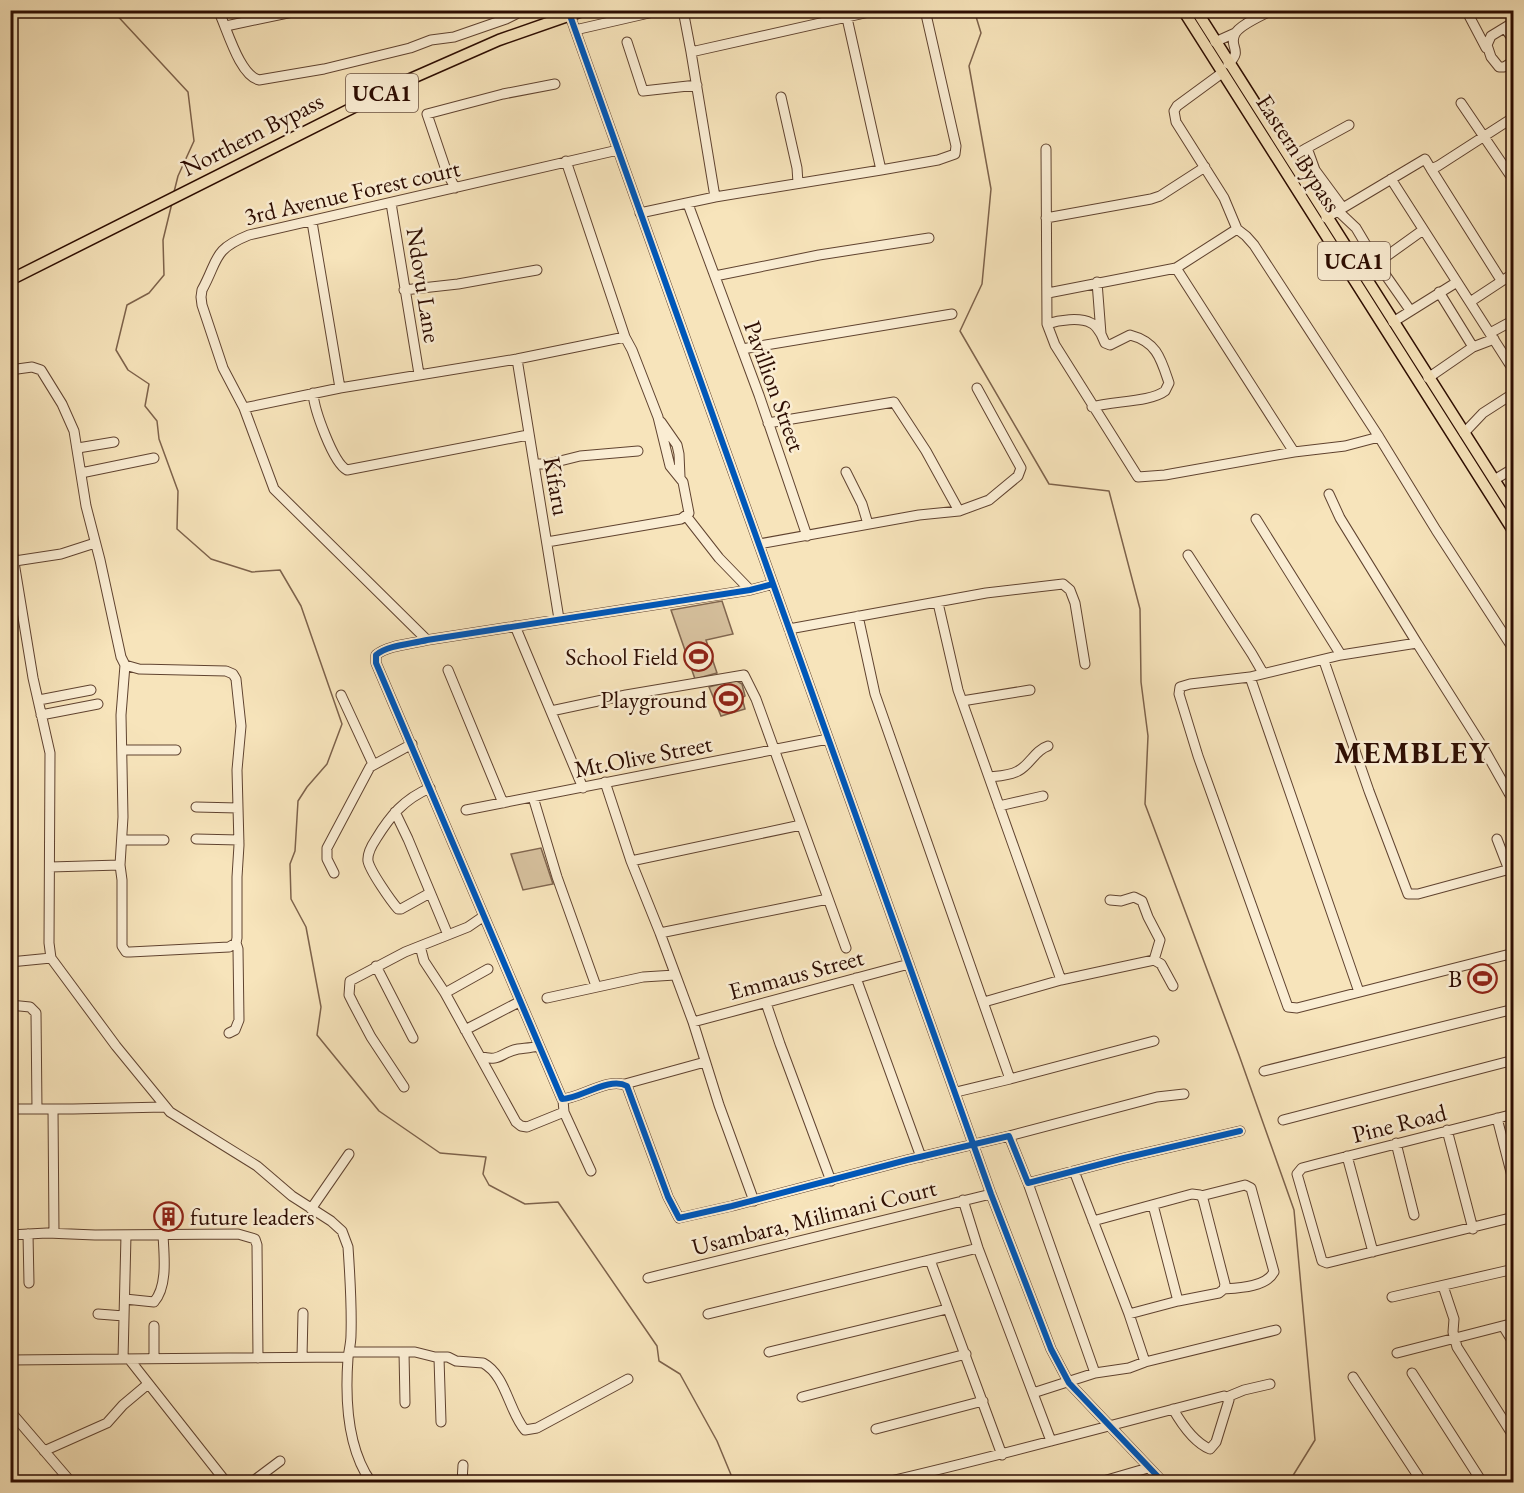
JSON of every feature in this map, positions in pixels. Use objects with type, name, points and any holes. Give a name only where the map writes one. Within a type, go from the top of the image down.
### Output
[{"type":"main road","name":"Northern Bypass","points":[[10,280],[454,58],[569,13],[585,10]]},
{"type":"main road","name":"Eastern Bypass","points":[[1183,10],[1290,158],[1514,511]]},
{"type":"main road","name":"Eastern Bypass","points":[[1196,10],[1215,42],[1225,68],[1514,532]]},
{"type":"street","points":[[218,10],[245,68],[252,77],[259,80],[324,69],[410,48],[431,40],[454,37],[506,19],[516,14],[518,10]]},
{"type":"street","points":[[226,26],[302,10]]},
{"type":"street","points":[[576,30],[662,10]]},
{"type":"street","points":[[683,10],[715,197]]},
{"type":"street","points":[[691,51],[878,10]]},
{"type":"street","points":[[640,213],[715,197],[881,170],[955,154],[925,10]]},
{"type":"street","points":[[1215,42],[1235,33],[1272,10]]},
{"type":"street","points":[[1466,10],[1487,50],[1499,67],[1504,67],[1514,61]]},
{"type":"street","points":[[569,13],[991,1194],[1051,1349],[1069,1383],[1163,1482]]},
{"type":"street","points":[[847,18],[881,170]]},
{"type":"street","points":[[1487,50],[1487,42],[1491,36],[1514,22]]},
{"type":"street","points":[[1505,28],[1514,41]]},
{"type":"street","points":[[1235,33],[1235,58],[1183,100],[1174,111],[1176,122],[1224,198],[1237,229],[1254,245],[1379,436],[1436,530],[1514,650]]},
{"type":"street","points":[[627,42],[643,91],[696,86]]},
{"type":"street","points":[[455,188],[446,170],[427,114],[503,94],[555,84]]},
{"type":"street","points":[[781,98],[797,168],[798,183]]},
{"type":"street","points":[[1461,103],[1514,181]]},
{"type":"street","points":[[1431,169],[1514,117]]},
{"type":"street","points":[[1290,158],[1349,124]]},
{"type":"street","points":[[1307,148],[1315,170],[1340,210],[1356,228],[1376,262],[1410,310]]},
{"type":"street","points":[[1046,149],[1047,324],[1055,345],[1092,407],[1140,478],[1294,452],[1344,446],[1379,436]]},
{"type":"street","name":"3rd Avenue Forest court","points":[[427,640],[274,489],[242,404],[223,368],[202,305],[202,290],[222,249],[229,243],[249,235],[618,150]]},
{"type":"street","points":[[1326,218],[1425,159],[1501,280]]},
{"type":"street","points":[[566,161],[625,337],[657,417],[670,466],[680,477],[686,493],[689,513],[687,517]]},
{"type":"street","points":[[1046,218],[1151,199],[1160,196],[1205,167]]},
{"type":"street","points":[[1391,179],[1514,371]]},
{"type":"street","name":"Ndovu Lane","points":[[391,203],[419,374]]},
{"type":"street","name":"Pavillion Street","points":[[688,204],[742,349],[807,536]]},
{"type":"street","points":[[312,222],[340,388]]},
{"type":"street","points":[[1048,293],[1176,268],[1237,229]]},
{"type":"street","points":[[1360,271],[1423,230]]},
{"type":"street","points":[[715,276],[819,255],[929,238]]},
{"type":"street","points":[[1176,268],[1294,452]]},
{"type":"street","points":[[404,290],[458,284],[537,270]]},
{"type":"street","points":[[1470,302],[1514,273]]},
{"type":"street","points":[[1097,282],[1101,334]]},
{"type":"street","points":[[1393,322],[1457,282]]},
{"type":"street","points":[[1439,292],[1473,347]]},
{"type":"street","points":[[742,349],[952,314]]},
{"type":"street","points":[[1047,324],[1055,321],[1084,320],[1095,325],[1107,345],[1130,335],[1152,344],[1165,370],[1168,386],[1166,391],[1157,396],[1092,407]]},
{"type":"street","points":[[1428,378],[1514,320]]},
{"type":"street","points":[[242,404],[517,359],[625,337]]},
{"type":"street","name":"Kifaru","points":[[517,359],[559,619]]},
{"type":"street","points":[[10,370],[32,367],[41,370],[70,422],[78,448],[86,506],[121,657],[125,665],[121,715],[123,750],[120,865],[122,946],[126,952],[183,948],[221,949],[236,943]]},
{"type":"street","points":[[759,544],[919,515],[959,511],[989,500],[1018,476],[1020,471],[977,388]]},
{"type":"street","points":[[313,393],[317,412],[336,457],[348,470],[528,435]]},
{"type":"street","points":[[1464,433],[1483,412],[1514,393]]},
{"type":"street","points":[[768,423],[894,402],[926,451],[959,511]]},
{"type":"street","points":[[78,448],[114,442]]},
{"type":"street","points":[[534,464],[548,464],[580,456],[638,451]]},
{"type":"street","points":[[81,473],[154,458]]},
{"type":"street","points":[[1494,480],[1514,468]]},
{"type":"street","points":[[846,472],[862,504],[868,524]]},
{"type":"street","points":[[1329,494],[1340,518],[1512,798]]},
{"type":"street","points":[[547,542],[687,517]]},
{"type":"street","points":[[687,517],[719,558],[750,590]]},
{"type":"street","points":[[1256,519],[1341,655]]},
{"type":"street","points":[[10,538],[22,618],[50,753],[49,943],[51,958],[77,996],[165,1107],[178,1118],[257,1166],[284,1190],[336,1226],[347,1240],[351,1337],[347,1389],[350,1427],[357,1458],[371,1482]]},
{"type":"street","points":[[15,561],[61,554],[95,543]]},
{"type":"street","points":[[1188,555],[1263,673]]},
{"type":"street","points":[[591,1171],[564,1112],[563,1100],[519,1002],[378,667],[376,655],[380,651],[427,640],[750,590],[773,584]]},
{"type":"street","points":[[789,629],[986,593],[1063,584],[1070,590],[1075,603],[1085,664]]},
{"type":"street","points":[[938,603],[962,701],[1061,980]]},
{"type":"street","points":[[858,616],[875,694],[1010,1079]]},
{"type":"street","points":[[10,621],[22,618]]},
{"type":"street","points":[[515,626],[583,788]]},
{"type":"street","points":[[1417,643],[1341,655],[1250,677],[1190,684],[1180,687],[1181,700],[1198,756],[1288,1007],[1297,1008],[1514,953]]},
{"type":"street","points":[[1323,660],[1408,894],[1418,894],[1511,869],[1497,839]]},
{"type":"street","points":[[125,665],[139,669],[221,670],[233,674],[237,685],[241,726],[237,770],[239,840],[236,943],[239,1020],[235,1030],[229,1033]]},
{"type":"street","points":[[448,670],[503,803]]},
{"type":"street","points":[[551,711],[626,695],[744,675],[749,682],[775,750],[846,948]]},
{"type":"street","points":[[1250,677],[1359,992]]},
{"type":"street","points":[[39,700],[91,690]]},
{"type":"street","points":[[962,701],[1030,690]]},
{"type":"street","points":[[341,695],[373,764]]},
{"type":"street","points":[[41,715],[98,704]]},
{"type":"street","name":"Mt.Olive Street","points":[[466,810],[828,739]]},
{"type":"street","points":[[334,873],[327,859],[327,849],[366,774],[373,764],[412,744]]},
{"type":"street","points":[[989,777],[1019,771],[1039,750],[1048,746]]},
{"type":"street","points":[[123,750],[176,750]]},
{"type":"street","points":[[605,783],[631,861],[693,1022],[753,1201]]},
{"type":"street","points":[[429,893],[398,909],[369,864],[370,850],[384,825],[406,801],[430,788]]},
{"type":"street","points":[[999,806],[1043,796]]},
{"type":"street","points":[[533,797],[557,877],[597,986]]},
{"type":"street","points":[[196,807],[238,808]]},
{"type":"street","points":[[395,812],[448,935]]},
{"type":"street","points":[[631,861],[801,825]]},
{"type":"street","points":[[196,839],[239,840]]},
{"type":"street","points":[[122,840],[164,840]]},
{"type":"street","points":[[50,867],[120,865]]},
{"type":"street","points":[[1110,900],[1120,901],[1134,897],[1142,901],[1160,940],[1154,960]]},
{"type":"street","points":[[660,933],[828,899]]},
{"type":"street","points":[[404,1087],[371,1037],[349,995],[350,981],[376,966],[474,924],[484,916]]},
{"type":"street","points":[[420,946],[423,961],[445,993],[492,1081],[519,1125],[527,1127],[564,1112]]},
{"type":"street","points":[[10,962],[51,958]]},
{"type":"street","points":[[984,1002],[1061,980],[1154,960],[1161,964],[1173,986]]},
{"type":"street","name":"Emmaus Street","points":[[693,1022],[909,964]]},
{"type":"street","points":[[376,966],[413,1038]]},
{"type":"street","points":[[445,993],[489,969]]},
{"type":"street","points":[[547,998],[642,977],[675,975]]},
{"type":"street","points":[[856,978],[921,1157]]},
{"type":"street","points":[[465,1030],[519,1002]]},
{"type":"street","points":[[766,1003],[831,1181]]},
{"type":"street","points":[[10,1005],[30,1007],[36,1013],[38,1109]]},
{"type":"street","points":[[1264,1071],[1514,1009]]},
{"type":"street","points":[[956,1092],[1154,1041]]},
{"type":"street","points":[[480,1056],[494,1059],[518,1049],[526,1050],[538,1046]]},
{"type":"street","points":[[1283,1120],[1514,1060]]},
{"type":"street","points":[[563,1100],[589,1090],[613,1084],[625,1084],[705,1062]]},
{"type":"street","points":[[625,1084],[677,1217],[699,1215],[1157,1097],[1184,1094]]},
{"type":"street","points":[[10,1109],[165,1107]]},
{"type":"street","points":[[53,1109],[54,1233]]},
{"type":"street","name":"Pine Road","points":[[1373,1252],[1327,1263],[1322,1261],[1297,1174],[1302,1168],[1514,1114]]},
{"type":"street","points":[[1497,1118],[1511,1165],[1514,1184]]},
{"type":"street","points":[[1447,1130],[1473,1228]]},
{"type":"street","points":[[1028,1183],[1240,1131]]},
{"type":"street","points":[[1009,1136],[1028,1183],[1095,1373]]},
{"type":"street","points":[[1396,1143],[1414,1215]]},
{"type":"street","points":[[311,1209],[349,1154]]},
{"type":"street","points":[[1347,1156],[1373,1252],[1514,1218]]},
{"type":"street","points":[[1074,1171],[1145,1362]]},
{"type":"street","points":[[1093,1221],[1192,1194],[1201,1196],[1245,1185],[1251,1188],[1274,1272],[1271,1278],[1253,1285],[1129,1314]]},
{"type":"street","points":[[10,1187],[12,1283]]},
{"type":"street","name":"Usambara, Milimani Court","points":[[648,1278],[991,1194]]},
{"type":"street","points":[[1201,1196],[1225,1286],[1224,1290]]},
{"type":"street","points":[[963,1200],[978,1248],[1051,1441]]},
{"type":"street","points":[[1153,1205],[1178,1301]]},
{"type":"street","points":[[11,1235],[54,1233],[238,1234],[255,1239],[258,1358]]},
{"type":"street","points":[[28,1234],[29,1283]]},
{"type":"street","points":[[126,1235],[124,1316],[126,1359],[226,1482]]},
{"type":"street","points":[[125,1299],[154,1302],[157,1299],[165,1259],[163,1235]]},
{"type":"street","points":[[708,1314],[978,1248]]},
{"type":"street","points":[[930,1260],[1002,1455]]},
{"type":"street","points":[[1392,1297],[1514,1269]]},
{"type":"street","points":[[1443,1286],[1454,1319],[1455,1339],[1466,1362],[1514,1437]]},
{"type":"street","points":[[769,1352],[947,1309]]},
{"type":"street","points":[[302,1357],[303,1313]]},
{"type":"street","points":[[98,1314],[124,1316]]},
{"type":"street","points":[[1397,1353],[1514,1323]]},
{"type":"street","points":[[154,1326],[154,1358]]},
{"type":"street","points":[[1503,1326],[1514,1344]]},
{"type":"street","points":[[1033,1393],[1095,1373],[1129,1368],[1145,1362],[1276,1330]]},
{"type":"street","points":[[404,1352],[405,1403]]},
{"type":"street","points":[[10,1360],[258,1358],[415,1352],[439,1358],[448,1357],[456,1361],[483,1362],[488,1365],[510,1399],[518,1421],[525,1430],[537,1428],[628,1380]]},
{"type":"street","points":[[802,1397],[966,1354]]},
{"type":"street","points":[[439,1358],[441,1422]]},
{"type":"street","points":[[1412,1373],[1482,1482]]},
{"type":"street","points":[[1353,1377],[1422,1482]]},
{"type":"street","points":[[44,1451],[107,1423],[123,1405],[148,1384]]},
{"type":"street","points":[[886,1482],[1002,1455],[1107,1425],[1227,1397],[1270,1384]]},
{"type":"street","points":[[1173,1409],[1183,1425],[1210,1449],[1215,1442],[1229,1404],[1227,1397]]},
{"type":"street","points":[[876,1429],[983,1401]]},
{"type":"street","points":[[10,1411],[70,1482]]},
{"type":"street","points":[[252,1482],[280,1461]]},
{"type":"street","points":[[462,1482],[463,1465]]},
{"type":"street","points":[[1100,1482],[1116,1481],[1148,1468]]},
{"type":"shaded area","name":"School Field","points":[[722,601],[733,634],[706,640],[717,673],[695,679],[671,610]]},
{"type":"shaded area","name":"Playground","points":[[735,680],[742,684],[745,709],[721,716],[709,687]]},
{"type":"shaded area","points":[[541,848],[553,884],[523,890],[511,854]]},
{"type":"waterway","points":[[112,10],[188,92],[194,141],[178,176],[174,192]]},
{"type":"waterway","points":[[974,10],[981,33],[969,66],[991,189],[982,284],[960,331],[1049,484],[1109,491],[1140,609],[1141,682],[1148,736],[1145,804],[1294,1210],[1315,1440],[1289,1482]]},
{"type":"waterway","points":[[172,203],[163,240],[164,275],[149,293],[127,305],[116,350],[128,370],[149,384],[145,406],[157,421],[159,439],[178,491],[177,529],[211,559],[252,572],[280,570],[301,606],[342,724],[327,764],[298,801],[295,851],[290,864],[291,899],[306,927],[321,1007],[317,1035],[379,1111],[440,1153],[486,1157],[483,1174],[489,1185],[525,1204],[558,1202],[657,1346],[659,1361],[680,1374],[717,1441],[734,1482]]},
{"type":"cycle path","points":[[568,10],[991,1194],[1051,1349],[1069,1383],[1163,1482]]},
{"type":"cycle path","points":[[773,584],[750,590],[427,640],[393,647],[376,655],[376,663],[562,1099],[612,1084],[627,1086],[668,1197],[679,1218],[1009,1136],[1028,1183],[1240,1131]]},
{"type":"place","name":"School Field","points":[[699,656]]},
{"type":"place","name":"Playground","points":[[728,699]]},
{"type":"place","name":"B","points":[[1483,978]]},
{"type":"place","name":"future leaders","points":[[169,1216]]},
{"type":"district","name":"MEMBLEY","points":[[1412,752]]}]
